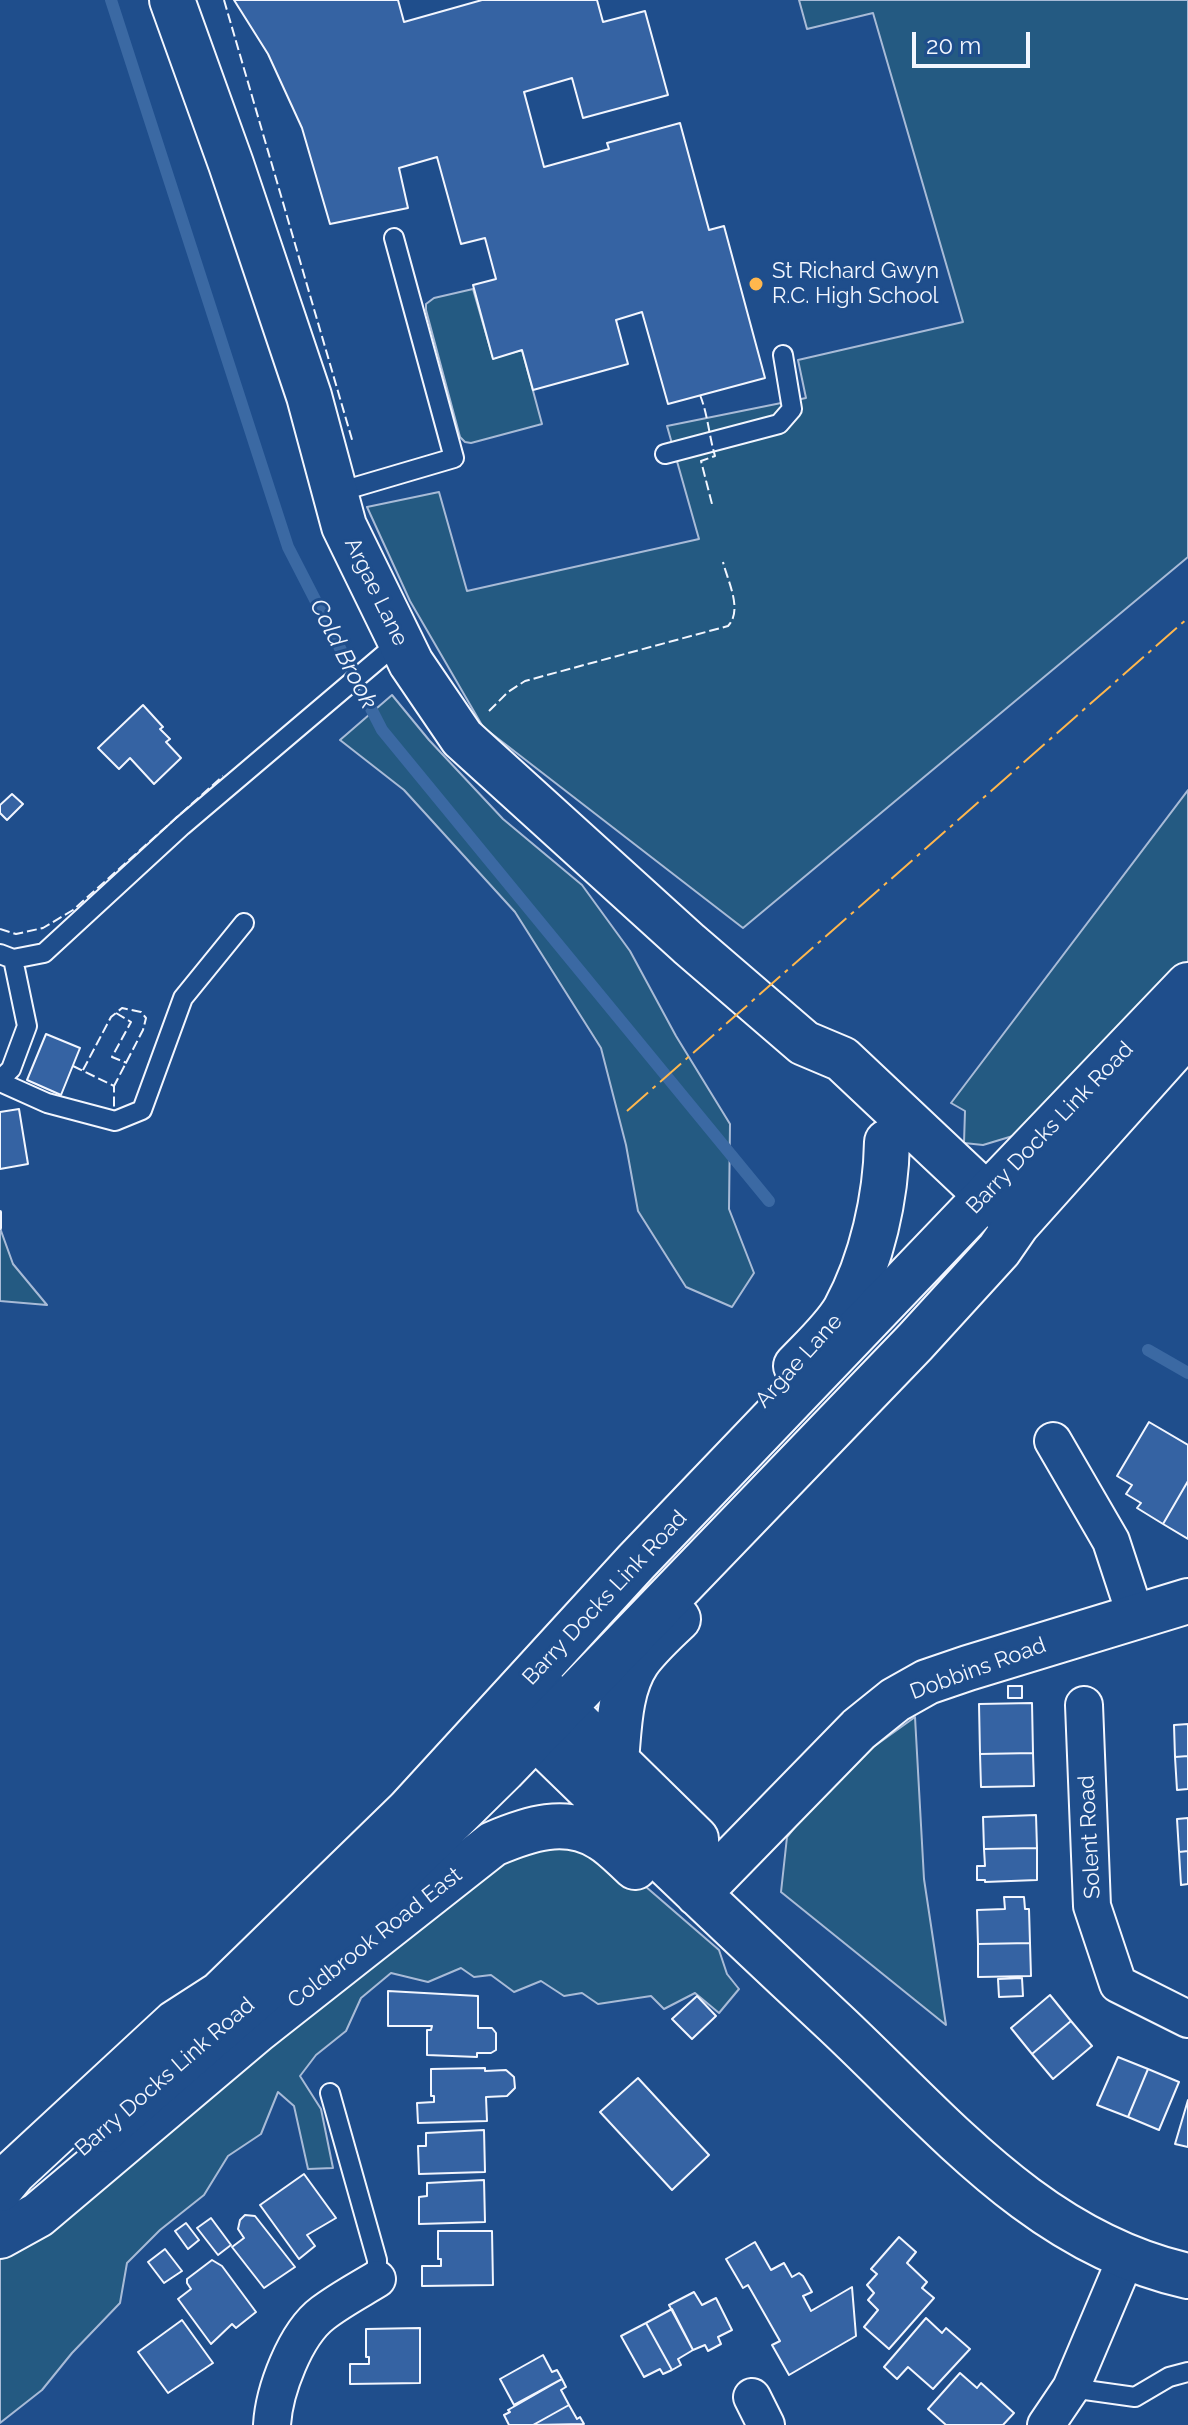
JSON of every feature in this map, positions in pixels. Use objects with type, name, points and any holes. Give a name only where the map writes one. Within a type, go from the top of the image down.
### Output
[{"type":"street","name":"Argae Lane","points":[[172,0],[309,396],[344,526],[388,651],[411,663],[462,738],[689,944],[804,1043],[842,1059],[1008,1237]]},
{"type":"street","name":"Barry Docks Link Road","points":[[0,2189],[14,2172],[175,2023],[220,1994],[408,1811],[648,1549],[1188,985]]},
{"type":"street","name":"Barry Docks Link Road","points":[[0,2216],[386,1885],[549,1723],[901,1356],[1188,1033]]},
{"type":"street","name":"Argae Lane","points":[[804,1043],[825,1079],[887,1142],[976,1206]]},
{"type":"street","name":"Argae Lane","points":[[648,1549],[669,1499],[818,1343],[844,1311],[869,1253],[882,1195],[887,1142]]},
{"type":"street","points":[[616,1761],[621,1707],[637,1662],[862,1427],[901,1356]]},
{"type":"street","points":[[1053,1441],[1111,1541],[1136,1617]]},
{"type":"street","name":"Dobbins Road","points":[[698,1894],[859,1729],[895,1700],[927,1682],[1188,1601]]},
{"type":"street","points":[[518,1692],[549,1723],[698,1894],[1007,2186],[1056,2220],[1126,2258],[1188,2276]]},
{"type":"street","name":"Solent Road","points":[[1084,1705],[1092,1906],[1118,1984],[1188,2019]]},
{"type":"street","points":[[549,1723],[616,1761],[696,1839],[698,1894]]},
{"type":"street","name":"Coldbrook Road East","points":[[0,2236],[38,2215],[257,2030],[493,1844],[523,1831],[551,1825],[571,1828],[600,1837],[671,1897],[698,1894]]},
{"type":"street","points":[[1046,2425],[1071,2388],[1126,2258]]},
{"type":"street","points":[[272,2425],[273,2404],[292,2353],[320,2314],[377,2279]]},
{"type":"lane","points":[[335,493],[454,458],[394,238]]},
{"type":"lane","points":[[665,454],[779,424],[792,409],[783,355]]},
{"type":"lane","points":[[244,923],[183,998],[142,1110],[115,1121],[47,1103],[0,1081],[11,1069],[27,1026],[7,956],[44,953],[182,826],[388,651]]},
{"type":"lane","points":[[330,2093],[377,2260],[377,2279]]},
{"type":"lane","points":[[1071,2388],[1135,2397],[1169,2377],[1188,2372]]},
{"type":"shaded area","points":[[799,0],[1188,0],[1188,557],[743,928],[483,727],[410,601],[367,507],[439,492],[467,591],[699,539],[667,426],[806,398],[798,360],[963,322],[873,13],[807,29]]},
{"type":"shaded area","points":[[473,289],[493,358],[522,350],[542,424],[471,443],[460,437],[426,304],[434,298]]},
{"type":"shaded area","points":[[392,695],[429,740],[503,819],[582,885],[630,951],[676,1036],[730,1124],[729,1209],[754,1273],[732,1307],[686,1287],[638,1211],[626,1145],[601,1048],[515,912],[404,790],[340,740]]},
{"type":"shaded area","points":[[1188,790],[1188,968],[1026,1132],[983,1145],[964,1143],[965,1111],[951,1103]]},
{"type":"shaded area","points":[[0,1228],[13,1264],[47,1305],[0,1301]]},
{"type":"shaded area","points":[[915,1717],[924,1879],[946,2025],[781,1892],[787,1837],[840,1771]]},
{"type":"shaded area","points":[[549,1840],[623,1867],[719,1950],[727,1974],[739,1989],[719,2013],[695,1993],[664,2009],[651,1996],[598,2004],[582,1993],[564,1996],[541,1981],[514,1992],[491,1975],[474,1977],[461,1968],[428,1982],[391,1973],[361,1998],[346,2031],[316,2055],[300,2076],[321,2109],[333,2168],[308,2169],[294,2106],[278,2092],[261,2134],[228,2156],[204,2195],[160,2230],[127,2263],[120,2303],[42,2390],[0,2423],[0,2259],[463,1883]]},
{"type":"building","points":[[234,0],[398,0],[404,22],[482,0],[597,0],[603,22],[645,11],[668,95],[583,118],[572,78],[524,92],[544,167],[609,149],[607,143],[680,123],[709,230],[724,226],[765,378],[668,404],[642,312],[616,320],[628,364],[533,390],[522,350],[493,359],[473,285],[496,279],[485,238],[461,244],[437,157],[399,168],[408,208],[330,224],[302,128],[268,54]]},
{"type":"building","points":[[143,705],[163,727],[160,729],[170,739],[166,742],[181,758],[154,784],[130,758],[119,769],[98,748]]},
{"type":"building","points":[[12,794],[23,804],[7,820],[0,813],[0,805]]},
{"type":"building","points":[[46,1034],[80,1048],[61,1095],[27,1080]]},
{"type":"building","points":[[19,1109],[28,1164],[0,1169],[0,1112]]},
{"type":"building","points":[[1149,1422],[1188,1445],[1188,1481],[1163,1524],[1137,1508],[1141,1503],[1126,1494],[1132,1485],[1117,1476]]},
{"type":"building","points":[[1188,1481],[1188,1539],[1163,1524]]},
{"type":"building","points":[[1008,1686],[1022,1686],[1022,1698],[1008,1698]]},
{"type":"building","points":[[1032,1703],[1033,1753],[980,1754],[979,1704]]},
{"type":"building","points":[[1188,1724],[1188,1756],[1175,1757],[1174,1725]]},
{"type":"building","points":[[1033,1753],[1034,1786],[981,1787],[980,1754]]},
{"type":"building","points":[[1188,1756],[1188,1789],[1177,1790],[1175,1757]]},
{"type":"building","points":[[1036,1815],[1037,1848],[984,1849],[983,1817]]},
{"type":"building","points":[[1188,1818],[1188,1851],[1179,1852],[1177,1819]]},
{"type":"building","points":[[1037,1848],[1037,1880],[977,1880],[977,1866],[985,1866],[984,1849]]},
{"type":"building","points":[[1188,1851],[1188,1884],[1181,1885],[1179,1852]]},
{"type":"building","points":[[1004,1897],[1024,1897],[1025,1909],[1029,1909],[1030,1943],[978,1944],[977,1910],[1005,1909]]},
{"type":"building","points":[[1030,1943],[1031,1976],[978,1977],[978,1944]]},
{"type":"building","points":[[1022,1978],[1023,1996],[999,1997],[998,1979]]},
{"type":"building","points":[[388,1991],[478,1996],[478,2028],[492,2028],[496,2033],[496,2050],[477,2053],[477,2057],[427,2055],[427,2030],[431,2030],[432,2026],[388,2026]]},
{"type":"building","points":[[1050,1995],[1071,2021],[1032,2054],[1011,2028]]},
{"type":"building","points":[[697,1996],[716,2016],[692,2039],[672,2019]]},
{"type":"building","points":[[1071,2021],[1092,2046],[1053,2079],[1032,2054]]},
{"type":"building","points":[[1118,2057],[1148,2069],[1128,2117],[1097,2105]]},
{"type":"building","points":[[485,2068],[485,2071],[506,2070],[514,2077],[515,2088],[507,2096],[486,2097],[487,2121],[418,2123],[417,2103],[434,2102],[434,2096],[431,2096],[431,2069]]},
{"type":"building","points":[[1148,2069],[1179,2082],[1159,2130],[1128,2117]]},
{"type":"building","points":[[638,2078],[709,2155],[672,2190],[600,2112]]},
{"type":"building","points":[[1188,2100],[1188,2147],[1175,2144]]},
{"type":"building","points":[[484,2130],[485,2172],[419,2174],[418,2146],[426,2146],[426,2133]]},
{"type":"building","points":[[304,2174],[336,2218],[307,2235],[315,2246],[299,2259],[260,2205]]},
{"type":"building","points":[[484,2180],[485,2222],[419,2224],[419,2197],[427,2196],[427,2183]]},
{"type":"building","points":[[245,2215],[255,2216],[295,2267],[264,2288],[232,2247],[244,2238],[238,2229]]},
{"type":"building","points":[[211,2218],[231,2245],[218,2255],[197,2228]]},
{"type":"building","points":[[186,2223],[199,2240],[188,2249],[175,2231]]},
{"type":"building","points":[[438,2231],[492,2231],[493,2285],[422,2286],[422,2266],[441,2266]]},
{"type":"building","points":[[899,2237],[916,2252],[907,2263],[927,2282],[922,2288],[934,2298],[889,2349],[864,2327],[878,2310],[868,2300],[874,2293],[867,2285],[877,2274],[871,2269]]},
{"type":"building","points":[[755,2242],[771,2270],[784,2263],[792,2277],[799,2273],[803,2276],[812,2292],[803,2296],[811,2311],[852,2287],[856,2336],[789,2375],[772,2345],[780,2341],[748,2285],[743,2288],[726,2259]]},
{"type":"building","points":[[165,2249],[182,2271],[164,2283],[148,2262]]},
{"type":"building","points":[[212,2260],[222,2266],[256,2312],[236,2328],[232,2324],[211,2344],[178,2299],[191,2289],[187,2279]]},
{"type":"building","points":[[694,2292],[702,2305],[716,2298],[732,2330],[718,2337],[721,2344],[708,2351],[705,2345],[693,2350],[669,2305]]},
{"type":"building","points":[[672,2309],[693,2350],[678,2359],[681,2365],[672,2370],[646,2323]]},
{"type":"building","points":[[926,2318],[942,2333],[946,2328],[970,2349],[933,2389],[908,2367],[897,2379],[884,2367]]},
{"type":"building","points":[[182,2320],[213,2363],[168,2393],[138,2352]]},
{"type":"building","points":[[646,2323],[672,2370],[663,2374],[660,2369],[644,2377],[621,2336]]},
{"type":"building","points":[[420,2328],[420,2383],[350,2384],[350,2364],[369,2364],[366,2329]]},
{"type":"building","points":[[543,2355],[552,2372],[557,2370],[562,2379],[514,2405],[500,2379]]},
{"type":"building","points":[[960,2373],[977,2388],[981,2383],[1014,2413],[1003,2425],[946,2425],[928,2409]]},
{"type":"building","points":[[562,2379],[566,2387],[561,2390],[569,2405],[533,2425],[509,2425],[504,2415],[510,2412],[508,2410]]},
{"type":"building","points":[[569,2405],[584,2424],[533,2425]]},
{"type":"waterway","name":"Cold Brook","points":[[111,0],[288,547],[382,730],[769,1201]]},
{"type":"waterway","name":"Cold Brook","points":[[1148,1350],[1188,1373]]},
{"type":"fence","points":[[224,0],[353,443]]},
{"type":"fence","points":[[700,395],[715,456],[701,461],[712,504]]},
{"type":"fence","points":[[489,711],[508,692],[525,681],[728,626],[734,604],[723,562]]},
{"type":"fence","points":[[0,929],[16,934],[43,928],[73,910],[223,776]]},
{"type":"fence","points":[[83,1070],[111,1017],[122,1008],[141,1012],[146,1018],[143,1030],[114,1086]]},
{"type":"fence","points":[[116,1013],[131,1022],[112,1057],[127,1063]]},
{"type":"fence","points":[[73,1066],[114,1086],[114,1111]]},
{"type":"wall","points":[[0,1212],[0,1228]]},
{"type":"power","points":[[627,1111],[1188,618]]},
{"type":"place","name":"St Richard Gwyn R.C. High School","points":[[756,284]]}]
